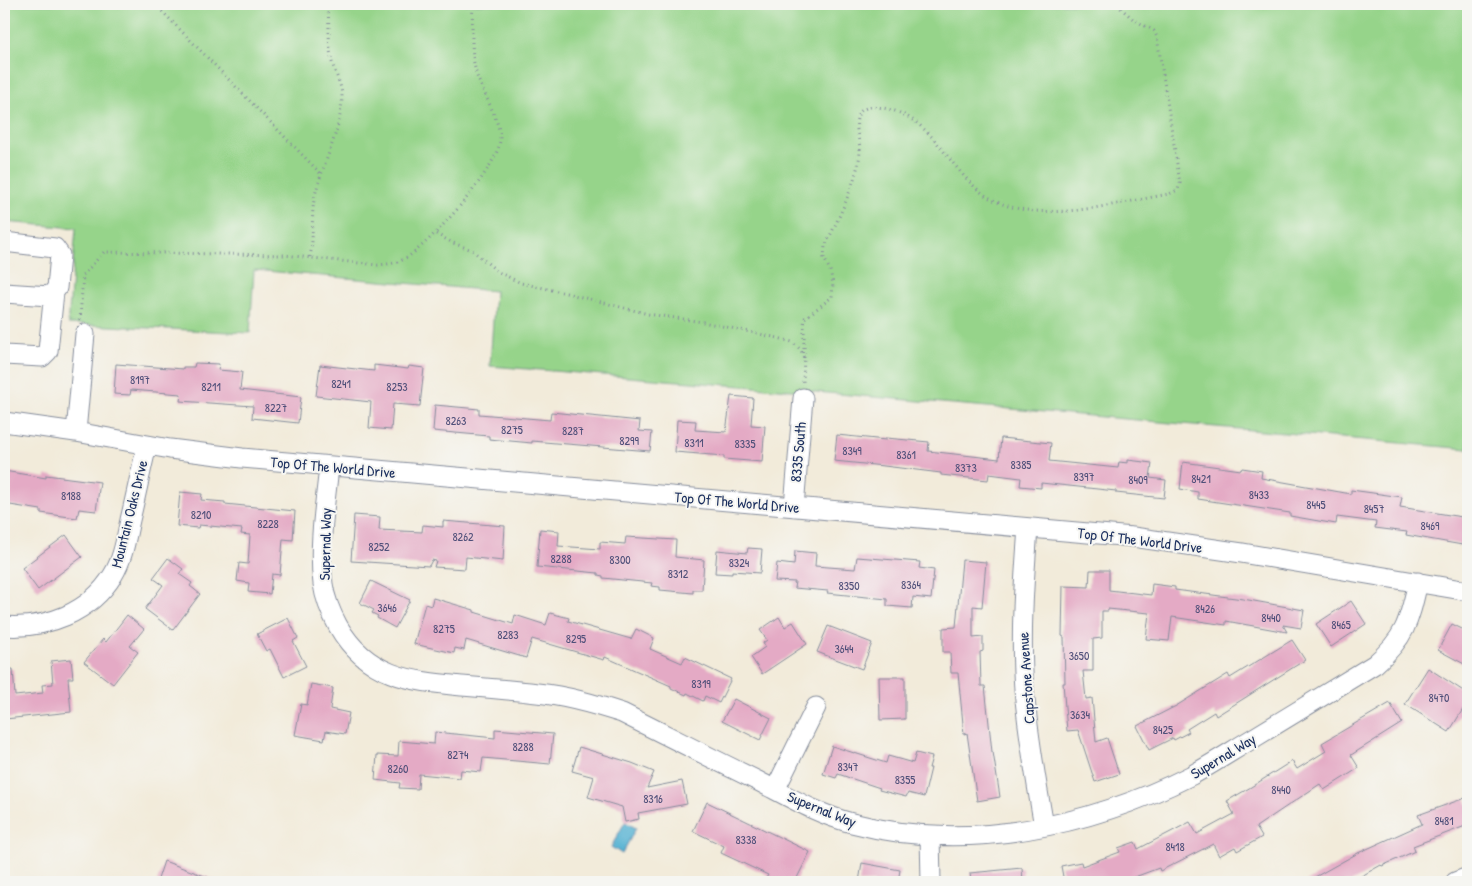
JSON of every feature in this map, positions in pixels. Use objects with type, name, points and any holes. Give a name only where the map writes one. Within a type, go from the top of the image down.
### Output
[{"type":"street","points":[[4,242],[55,248],[60,255],[57,288],[50,296],[4,293]]},
{"type":"street","points":[[4,355],[42,357],[48,351],[54,292]]},
{"type":"street","points":[[76,432],[85,334]]},
{"type":"street","name":"8335 South","points":[[794,506],[803,398]]},
{"type":"street","name":"Top Of The World Drive","points":[[4,422],[213,455],[1142,538],[1468,591]]},
{"type":"street","name":"Mountain Oaks Drive","points":[[4,626],[38,625],[60,619],[80,609],[99,594],[114,574],[123,551],[146,445]]},
{"type":"street","name":"Supernal Way","points":[[329,466],[321,557],[323,585],[330,612],[345,637],[362,655],[379,668],[400,678],[421,682],[539,693],[595,704],[622,713],[812,808],[851,823],[890,832],[930,836],[1016,831],[1095,814],[1146,796],[1192,774],[1375,664],[1392,649],[1404,631],[1412,611],[1418,582]]},
{"type":"street","name":"Capstone Avenue","points":[[1028,528],[1022,622],[1024,689],[1044,826]]},
{"type":"street","points":[[775,790],[816,707]]},
{"type":"street","points":[[930,836],[931,882]]},
{"type":"street","points":[[1455,882],[1468,877]]},
{"type":"path","points":[[155,4],[321,174]]},
{"type":"path","points":[[310,257],[313,234],[312,217],[321,174],[331,145],[342,99],[342,92],[330,56],[327,4]]},
{"type":"path","points":[[85,334],[79,324],[82,275],[104,252],[284,255],[378,265],[392,264],[404,259],[436,234],[479,182],[492,163],[500,140],[497,124],[477,76],[474,62],[473,4]]},
{"type":"path","points":[[803,398],[804,324],[806,318],[829,300],[833,292],[830,270],[824,258],[825,246],[857,170],[860,150],[858,119],[859,114],[864,109],[872,106],[892,108],[912,118],[928,132],[951,162],[984,194],[1002,204],[1018,209],[1039,211],[1074,210],[1170,194],[1178,190],[1180,183],[1157,36],[1154,31],[1133,19],[1116,4]]},
{"type":"path","points":[[436,234],[472,250],[498,272],[521,283],[648,314],[703,322],[778,338],[792,342],[801,350],[804,358]]},
{"type":"green space","points":[[4,4],[1468,4],[1468,449],[816,392],[490,366],[495,291],[254,270],[250,333],[68,324],[76,228],[4,222]]},
{"type":"water","points":[[625,822],[636,828],[622,854],[611,847]]},
{"type":"building","points":[[195,363],[219,364],[218,370],[242,372],[240,390],[301,397],[298,423],[252,418],[253,406],[180,401],[181,394],[131,390],[130,395],[114,394],[116,364],[183,369],[183,367],[194,367]]},
{"type":"building","points":[[320,365],[374,371],[374,365],[408,369],[409,366],[424,368],[420,406],[393,404],[391,430],[369,428],[371,402],[316,396]]},
{"type":"building","points":[[731,396],[753,398],[751,425],[765,426],[762,462],[724,459],[724,456],[675,452],[677,420],[696,421],[695,430],[726,432]]},
{"type":"building","points":[[435,405],[479,409],[479,414],[550,420],[551,412],[640,421],[639,431],[652,432],[650,451],[532,441],[532,443],[489,439],[489,436],[433,431]]},
{"type":"building","points":[[837,435],[929,442],[928,451],[999,459],[1001,438],[1051,443],[1049,461],[1118,468],[1119,462],[1128,463],[1128,460],[1152,463],[1150,478],[1166,480],[1164,498],[1041,483],[1041,488],[1020,486],[1021,478],[989,474],[988,480],[834,461]]},
{"type":"building","points":[[1183,462],[1262,471],[1261,478],[1351,494],[1351,490],[1402,497],[1400,507],[1468,518],[1468,546],[1406,535],[1407,532],[1375,528],[1376,522],[1337,517],[1336,524],[1290,516],[1290,513],[1198,499],[1198,492],[1180,489]]},
{"type":"building","points":[[4,471],[46,478],[46,475],[100,482],[96,511],[79,509],[77,518],[41,513],[41,510],[4,504]]},
{"type":"building","points":[[180,492],[202,494],[201,500],[225,502],[225,504],[295,511],[293,540],[283,539],[280,575],[272,574],[270,594],[248,592],[249,583],[237,581],[239,563],[248,564],[250,535],[241,534],[242,529],[199,525],[198,528],[177,526]]},
{"type":"building","points":[[354,515],[380,517],[379,530],[422,532],[423,525],[443,527],[443,521],[505,526],[503,561],[466,557],[465,569],[434,567],[436,561],[432,560],[429,566],[351,561]]},
{"type":"building","points":[[540,529],[559,531],[558,546],[600,549],[600,542],[625,544],[626,537],[676,540],[675,557],[704,560],[702,590],[693,590],[693,593],[660,590],[660,587],[651,586],[652,583],[603,578],[598,573],[537,567]]},
{"type":"building","points":[[66,535],[82,557],[38,590],[22,568]]},
{"type":"building","points":[[748,548],[762,549],[760,573],[732,571],[732,574],[715,573],[717,550],[747,553]]},
{"type":"building","points":[[795,551],[816,553],[815,566],[855,569],[857,557],[920,562],[919,568],[934,570],[931,599],[913,597],[912,608],[887,606],[887,599],[794,588],[795,582],[775,581],[777,563],[794,565]]},
{"type":"building","points":[[168,558],[183,569],[179,574],[192,583],[190,586],[200,594],[173,630],[145,609],[163,585],[153,578]]},
{"type":"building","points":[[962,560],[986,562],[982,607],[973,606],[973,638],[983,637],[983,651],[980,652],[981,686],[985,686],[992,752],[1000,797],[977,801],[967,733],[964,734],[958,673],[951,673],[950,652],[943,652],[943,628],[956,627]]},
{"type":"building","points":[[1090,570],[1109,570],[1109,590],[1151,595],[1152,584],[1175,587],[1175,590],[1243,599],[1304,610],[1301,628],[1283,625],[1287,632],[1226,621],[1226,625],[1172,617],[1169,641],[1146,639],[1149,613],[1108,609],[1108,611],[1102,611],[1102,638],[1093,639],[1093,671],[1083,671],[1086,699],[1092,698],[1096,742],[1107,738],[1119,774],[1095,782],[1078,730],[1067,731],[1063,683],[1065,683],[1064,637],[1062,636],[1063,586],[1089,587]]},
{"type":"building","points":[[371,581],[410,600],[395,628],[377,618],[378,616],[372,613],[374,610],[360,603]]},
{"type":"building","points":[[433,598],[513,624],[515,615],[546,625],[550,613],[569,618],[568,621],[631,639],[636,629],[654,638],[650,649],[682,663],[685,657],[731,679],[719,703],[705,696],[703,701],[687,693],[686,695],[671,688],[671,686],[605,657],[604,660],[532,639],[526,658],[466,640],[464,650],[455,648],[454,653],[414,644],[425,604],[431,606]]},
{"type":"building","points":[[1351,601],[1366,624],[1331,647],[1316,624]]},
{"type":"building","points":[[127,615],[144,629],[130,646],[138,652],[113,684],[84,662],[103,639],[106,642]]},
{"type":"building","points":[[779,617],[785,627],[793,622],[807,644],[762,674],[751,657],[765,647],[763,643],[767,640],[760,630]]},
{"type":"building","points":[[288,618],[298,638],[293,641],[306,666],[284,677],[270,649],[266,651],[257,634]]},
{"type":"building","points":[[1452,624],[1468,632],[1468,666],[1438,650]]},
{"type":"building","points":[[828,626],[872,643],[862,669],[817,652]]},
{"type":"building","points":[[1292,640],[1305,660],[1216,716],[1214,712],[1187,729],[1189,732],[1149,750],[1137,726],[1176,706],[1228,674],[1230,678]]},
{"type":"building","points":[[71,659],[73,678],[68,678],[71,712],[5,719],[4,669],[13,669],[15,696],[43,693],[42,685],[53,684],[51,661]]},
{"type":"building","points":[[1428,668],[1468,694],[1468,701],[1449,732],[1405,704]]},
{"type":"building","points":[[879,677],[905,677],[905,719],[880,720]]},
{"type":"building","points":[[311,684],[333,688],[330,709],[349,713],[345,734],[326,731],[324,740],[295,735],[301,704],[307,705]]},
{"type":"building","points":[[734,699],[771,718],[760,740],[722,721]]},
{"type":"building","points":[[1390,703],[1402,723],[1351,755],[1359,768],[1324,790],[1320,784],[1256,827],[1262,837],[1237,851],[1235,847],[1219,856],[1213,844],[1160,871],[1159,868],[1121,882],[1064,882],[1061,866],[1081,862],[1082,866],[1120,852],[1118,848],[1135,842],[1138,849],[1190,822],[1197,834],[1234,814],[1227,801],[1292,761],[1297,769],[1326,751],[1322,743]]},
{"type":"building","points":[[495,729],[553,734],[550,764],[483,758],[481,772],[461,770],[460,778],[419,774],[418,789],[399,788],[400,783],[375,780],[377,755],[398,756],[399,741],[434,744],[435,732],[495,738]]},
{"type":"building","points":[[832,746],[886,763],[888,756],[913,763],[916,753],[932,757],[924,797],[908,793],[906,797],[879,790],[880,788],[838,774],[836,778],[823,774]]},
{"type":"building","points":[[579,747],[632,763],[654,772],[647,788],[682,781],[687,804],[638,813],[639,819],[625,822],[622,807],[588,797],[594,777],[572,771]]},
{"type":"building","points":[[1465,798],[1468,806],[1468,825],[1413,846],[1415,851],[1381,865],[1351,882],[1306,882],[1358,853],[1422,824],[1418,815]]},
{"type":"building","points":[[707,802],[810,852],[795,882],[764,882],[768,875],[721,853],[724,846],[693,831]]},
{"type":"building","points":[[164,861],[218,881],[218,882],[157,882]]},
{"type":"building","points":[[862,863],[900,870],[898,882],[859,882]]},
{"type":"building","points":[[1022,868],[1023,882],[971,882],[970,873]]}]
